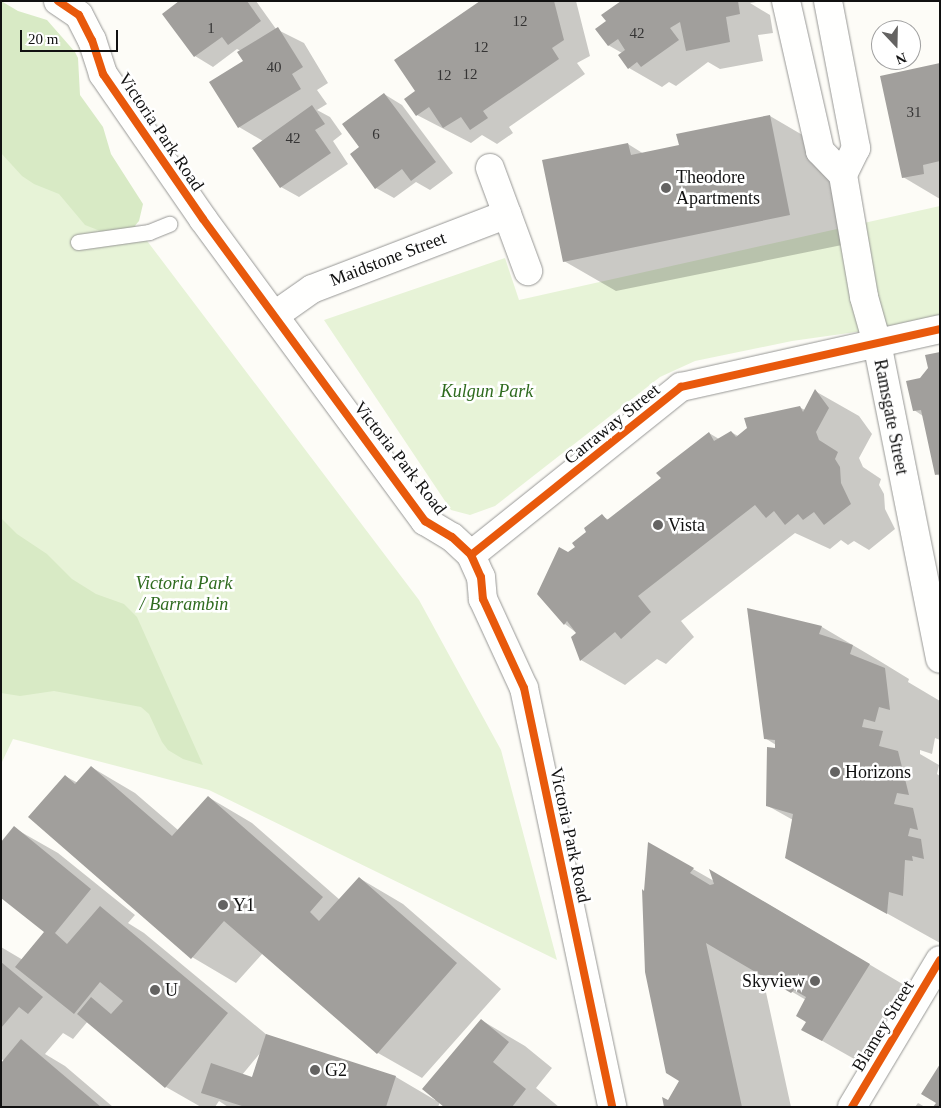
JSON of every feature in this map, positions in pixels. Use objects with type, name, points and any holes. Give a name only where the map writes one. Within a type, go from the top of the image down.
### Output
[{"type":"street","points":[[786,1],[820,151],[843,174],[856,148],[828,1]]},
{"type":"street","name":"Victoria Park Road","points":[[76,6],[92,40],[103,74],[203,219],[424,521],[452,537],[471,555],[481,577],[483,599],[524,688],[612,1107]]},
{"type":"street","points":[[490,168],[528,271]]},
{"type":"street","name":"Ramsgate Street","points":[[843,174],[864,297],[877,343],[940,659]]},
{"type":"street","name":"Maidstone Street","points":[[275,315],[312,288],[507,214]]},
{"type":"street","name":"Carraway Street","points":[[471,555],[681,387],[940,329]]},
{"type":"street","name":"Blamey Street","points":[[852,1107],[940,960]]},
{"type":"lane","points":[[78,242],[149,232],[169,224]]},
{"type":"green space","points":[[1,1],[18,11],[47,20],[75,52],[78,58],[80,95],[103,127],[111,154],[143,204],[139,221],[132,229],[108,234],[85,225],[59,194],[34,184],[22,176],[1,153]]},
{"type":"green space","name":"Victoria Park / Barrambin","points":[[1,48],[419,600],[501,750],[557,960],[209,790],[13,739],[1,764]]},
{"type":"green space","name":"Kulgun Park","points":[[940,206],[940,315],[870,330],[792,341],[695,361],[660,377],[495,506],[470,515],[451,510],[324,320],[505,258],[519,300]]},
{"type":"green space","points":[[1,518],[17,534],[47,554],[72,579],[96,594],[124,604],[137,617],[203,765],[183,759],[168,750],[162,742],[149,714],[141,707],[54,691],[20,696],[1,693]]},
{"type":"building","points":[[179,1],[247,1],[261,21],[228,45],[222,37],[194,57],[162,14]]},
{"type":"building","points":[[480,1],[554,1],[564,40],[552,48],[559,59],[483,111],[488,118],[470,130],[461,117],[443,128],[429,107],[416,116],[404,99],[415,91],[394,60]]},
{"type":"building","points":[[621,1],[738,1],[740,14],[726,17],[730,42],[686,51],[680,22],[670,28],[679,40],[641,67],[637,62],[628,69],[618,55],[625,50],[618,39],[608,46],[595,29],[606,21],[601,15]]},
{"type":"building","points":[[278,27],[303,67],[292,74],[301,89],[238,128],[209,82],[243,61],[237,52]]},
{"type":"building","points":[[940,63],[940,161],[923,165],[924,174],[902,178],[880,76],[908,70],[921,70],[921,67]]},
{"type":"building","points":[[384,93],[436,162],[411,181],[402,169],[375,189],[350,154],[359,147],[342,124]]},
{"type":"building","points":[[312,105],[325,124],[315,130],[331,153],[280,188],[252,148]]},
{"type":"building","name":"Theodore Apartments","points":[[770,115],[790,215],[563,262],[542,160],[628,143],[631,155],[679,145],[676,134]]},
{"type":"building","points":[[940,352],[940,474],[935,475],[921,410],[913,411],[906,381],[920,378],[928,368],[925,355]]},
{"type":"building","name":"Vista","points":[[815,389],[829,408],[816,432],[819,440],[838,452],[835,459],[840,467],[841,483],[851,504],[824,525],[814,512],[803,520],[798,514],[785,525],[774,511],[766,518],[755,505],[638,596],[651,612],[621,639],[615,632],[580,661],[571,637],[576,633],[567,621],[564,625],[537,594],[559,547],[568,552],[575,547],[572,543],[586,532],[584,528],[602,514],[607,520],[661,478],[656,473],[709,432],[714,441],[731,431],[736,437],[747,428],[744,418],[800,406],[803,412]]},
{"type":"building","name":"Horizons","points":[[747,608],[822,626],[819,634],[853,645],[850,654],[885,668],[890,710],[879,707],[875,722],[864,719],[862,727],[883,731],[879,746],[898,751],[909,795],[897,793],[894,804],[913,808],[918,830],[910,828],[908,836],[921,839],[924,859],[912,856],[913,861],[905,860],[903,896],[889,892],[887,914],[785,858],[793,814],[766,806],[767,747],[775,748],[775,740],[764,739]]},
{"type":"building","name":"Y1","points":[[91,766],[172,836],[208,796],[323,897],[310,912],[319,921],[359,877],[457,963],[377,1054],[224,921],[191,959],[28,817],[65,775],[75,784]]},
{"type":"building","name":"U","points":[[14,826],[91,889],[55,933],[67,944],[100,906],[228,1013],[165,1088],[77,1014],[91,997],[111,1014],[123,1001],[100,982],[74,1014],[15,967],[44,932],[1,898],[1,842]]},
{"type":"building","name":"Skyview","points":[[648,842],[694,868],[690,873],[710,885],[714,884],[709,869],[870,964],[822,1041],[801,1030],[806,1022],[796,1016],[806,997],[794,990],[791,993],[706,943],[742,1107],[664,1107],[662,1097],[668,1100],[679,1081],[666,1073],[645,972],[642,889],[644,891]]},
{"type":"building","points":[[1,962],[43,997],[28,1014],[19,1007],[1,1028]]},
{"type":"building","points":[[481,1019],[509,1042],[493,1062],[526,1089],[512,1107],[444,1107],[422,1089]]},
{"type":"building","name":"G2","points":[[266,1034],[396,1076],[386,1107],[245,1107],[201,1093],[211,1063],[252,1077]]},
{"type":"building","points":[[21,1039],[101,1107],[1,1107],[1,1063]]},
{"type":"building","points":[[940,1064],[940,1107],[933,1107],[936,1103],[921,1094]]},
{"type":"cycle path","points":[[58,1],[79,15],[92,40],[103,74],[203,219],[425,521],[452,537],[471,555],[481,577],[483,599],[524,688],[612,1107]]},
{"type":"cycle path","points":[[471,555],[681,387],[940,329]]},
{"type":"cycle path","points":[[852,1107],[940,960]]},
{"type":"place","name":"Theodore Apartments","points":[[666,188]]},
{"type":"place","name":"Vista","points":[[658,525]]},
{"type":"place","name":"Horizons","points":[[835,772]]},
{"type":"place","name":"Y1","points":[[223,905]]},
{"type":"place","name":"Skyview","points":[[815,981]]},
{"type":"place","name":"U","points":[[155,990]]},
{"type":"place","name":"G2","points":[[315,1070]]}]
